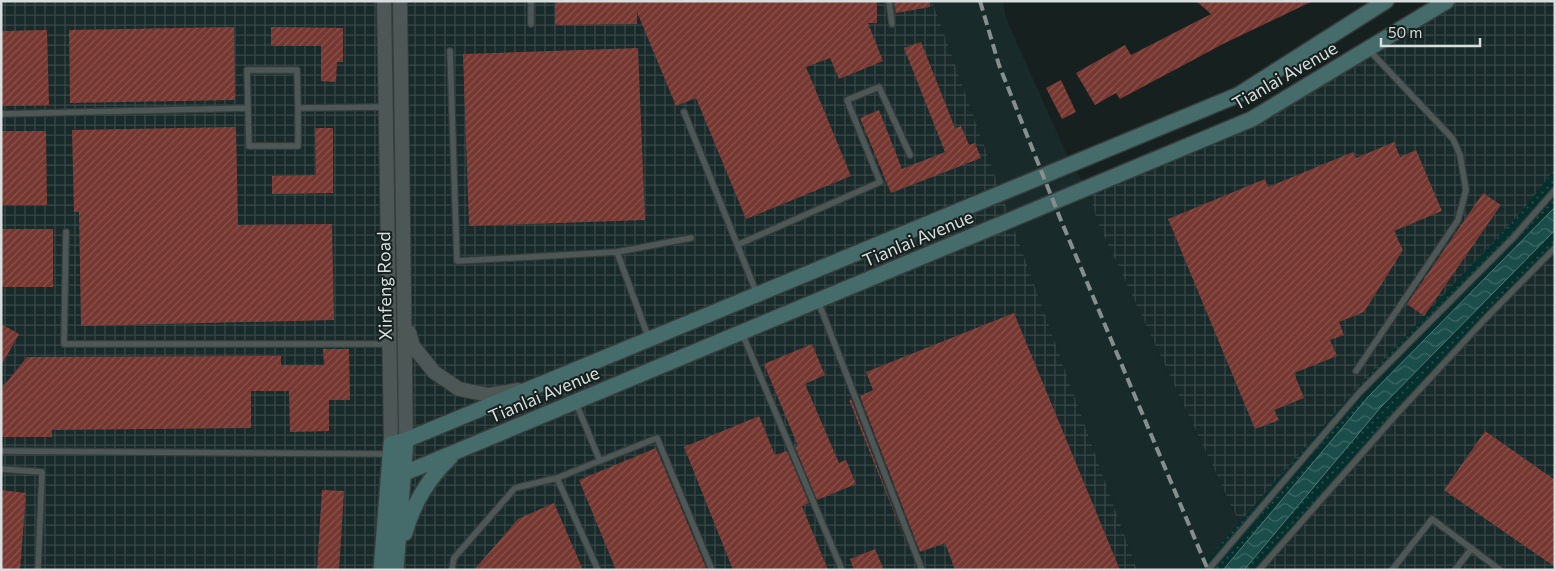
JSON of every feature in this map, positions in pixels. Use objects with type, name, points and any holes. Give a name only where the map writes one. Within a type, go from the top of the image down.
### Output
[{"type":"main road","name":"Tianlai Avenue","points":[[390,449],[406,440],[1238,95],[1386,1]]},
{"type":"main road","name":"Tianlai Avenue","points":[[388,480],[1252,119],[1447,1]]},
{"type":"main road","name":"Xinfeng Road","points":[[396,567],[406,440]]},
{"type":"main road","name":"Xinfeng Road","points":[[381,570],[390,449]]},
{"type":"main road","points":[[396,567],[408,519],[440,468],[457,452]]},
{"type":"street","name":"Xinfeng Road","points":[[384,1],[390,449]]},
{"type":"street","name":"Xinfeng Road","points":[[400,1],[406,440]]},
{"type":"street","points":[[404,314],[413,346],[434,372],[459,389],[488,395],[533,387]]},
{"type":"lane","points":[[530,24],[531,1]]},
{"type":"lane","points":[[889,1],[892,24]]},
{"type":"lane","points":[[1356,371],[1458,220],[1466,190],[1460,155],[1453,139],[1368,49]]},
{"type":"lane","points":[[450,51],[456,261],[617,252],[691,238]]},
{"type":"lane","points":[[247,70],[297,70],[298,108],[298,146],[249,146],[247,70]]},
{"type":"lane","points":[[737,245],[880,182],[847,100],[880,87],[910,155]]},
{"type":"lane","points":[[298,108],[386,107]]},
{"type":"lane","points":[[1,114],[248,108]]},
{"type":"lane","points":[[684,112],[757,294]]},
{"type":"lane","points":[[1208,570],[1359,393],[1513,238],[1555,190]]},
{"type":"lane","points":[[66,232],[64,344],[389,344]]},
{"type":"lane","points":[[1259,570],[1395,416],[1485,319],[1555,248]]},
{"type":"lane","points":[[617,252],[649,339]]},
{"type":"lane","points":[[818,301],[922,570]]},
{"type":"lane","points":[[742,333],[842,570]]},
{"type":"lane","points":[[576,402],[600,461]]},
{"type":"lane","points":[[452,570],[454,558],[515,488],[557,478],[657,438],[712,570]]},
{"type":"lane","points":[[1,451],[390,449]]},
{"type":"lane","points":[[1,469],[42,472],[38,570]]},
{"type":"lane","points":[[557,478],[598,570]]},
{"type":"lane","points":[[1392,570],[1432,519],[1500,570]]},
{"type":"lane","points":[[1455,570],[1472,548]]},
{"type":"shaded area","points":[[1,1],[932,1],[1137,570],[1,570]]},
{"type":"shaded area","points":[[932,1],[1003,1],[1006,18],[1071,164],[1087,188],[1098,223],[1239,523],[1198,570],[1137,570]]},
{"type":"shaded area","points":[[1446,1],[1555,1],[1555,570],[1259,570],[1260,567],[1098,223],[1087,188],[1252,119]]},
{"type":"shaded area","points":[[1555,169],[1555,248],[1485,319],[1259,570],[1198,570],[1357,388],[1523,210]]},
{"type":"water","points":[[1555,207],[1555,230],[1380,408],[1244,570],[1223,570],[1368,397]]},
{"type":"building","points":[[555,1],[877,1],[877,23],[868,23],[883,61],[839,79],[830,58],[806,67],[851,176],[746,219],[696,98],[676,106],[637,12],[637,24],[555,25]]},
{"type":"building","points":[[894,1],[930,1],[930,7],[896,13]]},
{"type":"building","points":[[1196,1],[1313,1],[1223,44],[1120,99],[1116,93],[1095,105],[1076,73],[1125,45],[1131,55],[1211,14]]},
{"type":"building","points":[[234,27],[235,100],[70,103],[69,30]]},
{"type":"building","points":[[271,27],[343,28],[343,62],[337,62],[336,82],[321,81],[321,46],[271,46]]},
{"type":"building","points":[[47,30],[49,105],[1,106],[1,31]]},
{"type":"building","points":[[921,42],[955,128],[961,126],[969,145],[975,143],[981,158],[891,193],[860,118],[879,110],[902,169],[945,152],[904,48]]},
{"type":"building","points":[[638,48],[645,220],[469,226],[463,54]]},
{"type":"building","points":[[1061,80],[1076,112],[1062,119],[1046,88]]},
{"type":"building","points":[[236,127],[238,225],[332,224],[334,320],[81,326],[79,212],[74,212],[72,130]]},
{"type":"building","points":[[315,128],[333,128],[333,193],[272,194],[272,176],[316,175]]},
{"type":"building","points":[[1,131],[46,131],[47,205],[1,205]]},
{"type":"building","points":[[1394,142],[1400,157],[1416,150],[1442,211],[1394,231],[1403,250],[1364,312],[1339,322],[1344,335],[1330,340],[1337,356],[1294,373],[1304,398],[1274,410],[1279,420],[1255,429],[1168,219],[1265,179],[1268,187],[1353,152],[1356,158]]},
{"type":"building","points":[[1483,193],[1501,205],[1424,316],[1407,304]]},
{"type":"building","points":[[1,229],[53,229],[53,287],[1,287]]},
{"type":"building","points":[[1014,313],[1120,570],[955,570],[945,543],[920,552],[860,396],[873,390],[866,372]]},
{"type":"building","points":[[1,324],[19,334],[1,366]]},
{"type":"building","points":[[812,344],[825,375],[805,384],[839,463],[846,460],[856,484],[817,500],[795,447],[798,446],[764,364]]},
{"type":"building","points":[[323,349],[349,349],[350,400],[329,400],[329,431],[290,432],[289,391],[251,391],[251,428],[52,430],[52,437],[1,437],[1,389],[27,357],[281,356],[281,365],[324,365]]},
{"type":"building","points":[[851,399],[911,555],[849,400]]},
{"type":"building","points":[[759,416],[775,455],[787,451],[809,503],[802,506],[828,570],[733,570],[684,447]]},
{"type":"building","points":[[1485,431],[1555,480],[1555,567],[1444,490]]},
{"type":"building","points":[[656,448],[707,570],[616,570],[579,480]]},
{"type":"building","points":[[1,490],[26,493],[20,570],[1,570]]},
{"type":"building","points":[[322,490],[344,491],[339,570],[317,570]]},
{"type":"building","points":[[554,503],[583,570],[474,570],[518,519]]},
{"type":"building","points":[[875,549],[884,570],[854,570],[850,559]]},
{"type":"railway","points":[[980,1],[999,65],[1060,218],[1208,570]]}]
